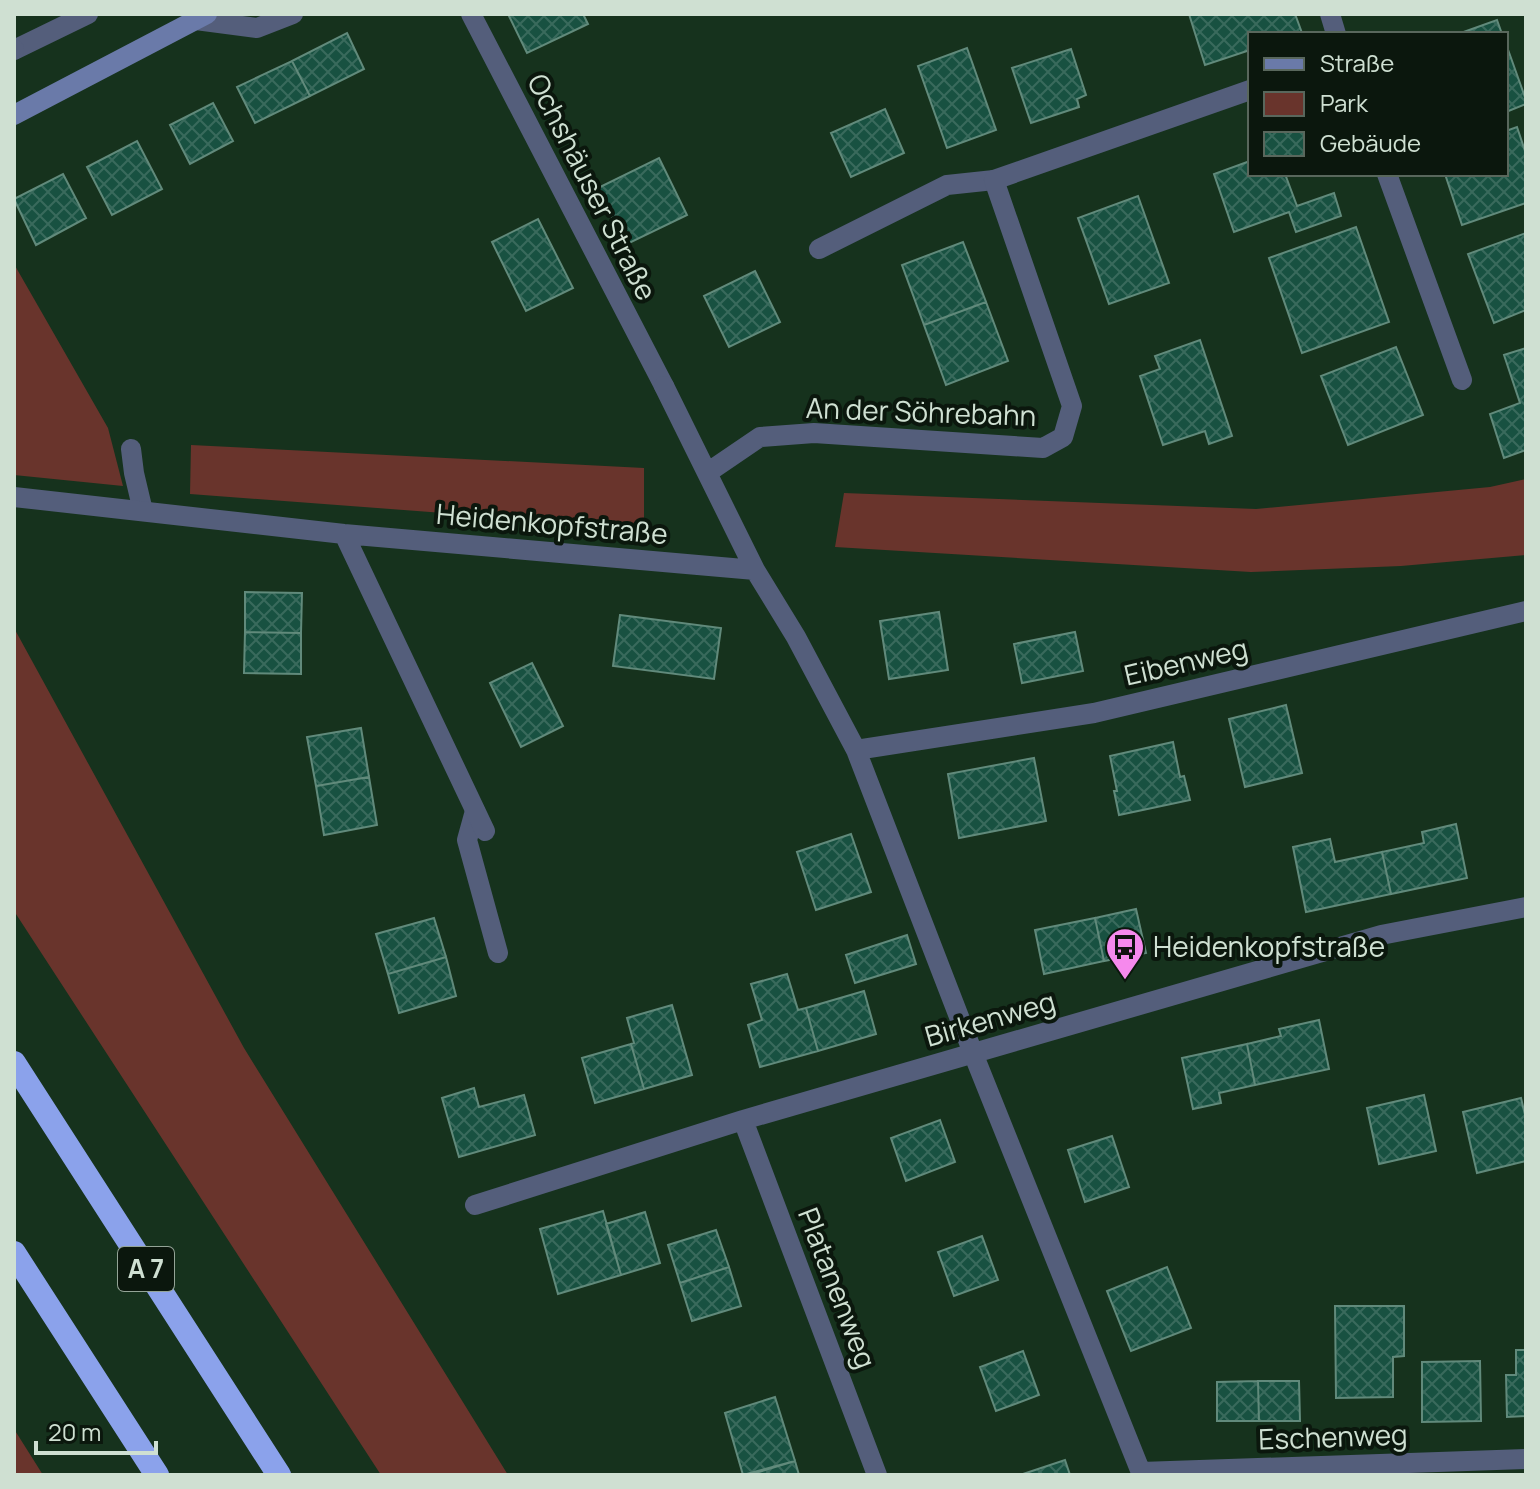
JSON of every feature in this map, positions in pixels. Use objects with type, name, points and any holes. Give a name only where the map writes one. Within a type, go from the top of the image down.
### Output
[{"type":"highway","name":"A 7","points":[[14,1063],[279,1475]]},
{"type":"highway","points":[[14,1253],[157,1475]]},
{"type":"main road","points":[[14,115],[202,17]]},
{"type":"street","points":[[14,49],[88,14]]},
{"type":"street","points":[[202,17],[257,28],[293,14]]},
{"type":"street","name":"Ochshäuser Straße","points":[[471,14],[707,473]]},
{"type":"street","points":[[819,249],[947,185],[994,180],[1248,91]]},
{"type":"street","points":[[1388,176],[1462,380]]},
{"type":"street","name":"An der Söhrebahn","points":[[707,473],[760,437],[814,433],[1043,448],[1063,437],[1072,406],[994,180]]},
{"type":"street","points":[[131,449],[143,511]]},
{"type":"street","points":[[707,473],[755,570],[796,637],[856,750],[973,1053],[1142,1474]]},
{"type":"street","name":"Heidenkopfstraße","points":[[14,497],[344,534],[755,570]]},
{"type":"street","points":[[344,534],[485,831]]},
{"type":"street","name":"Eibenweg","points":[[856,750],[1094,713],[1526,611]]},
{"type":"street","points":[[475,811],[467,840],[498,953]]},
{"type":"street","name":"Birkenweg","points":[[475,1205],[743,1120],[1381,935],[1526,907]]},
{"type":"street","name":"Platanenweg","points":[[743,1120],[877,1475]]},
{"type":"street","name":"Eschenweg","points":[[1142,1474],[1526,1459]]},
{"type":"green space","points":[[14,264],[108,428],[123,486],[14,475]]},
{"type":"green space","points":[[191,445],[644,468],[644,528],[190,494]]},
{"type":"green space","points":[[1526,479],[1526,555],[1401,566],[1251,572],[835,547],[844,493],[1256,509],[1490,487]]},
{"type":"green space","points":[[14,628],[244,1048],[508,1475],[381,1475],[14,911]]},
{"type":"green space","points":[[14,1429],[43,1475],[14,1475]]},
{"type":"building","points":[[508,14],[583,14],[588,24],[527,53]]},
{"type":"building","points":[[1189,14],[1295,14],[1302,32],[1248,32],[1248,51],[1205,65]]},
{"type":"building","points":[[1497,20],[1501,32],[1464,32]]},
{"type":"building","points":[[347,33],[364,69],[310,96],[292,61]]},
{"type":"building","points":[[967,48],[996,130],[947,148],[918,66]]},
{"type":"building","points":[[1071,49],[1086,95],[1077,99],[1079,107],[1031,123],[1012,68]]},
{"type":"building","points":[[1508,50],[1526,100],[1526,104],[1508,111]]},
{"type":"building","points":[[292,61],[310,96],[255,123],[237,87]]},
{"type":"building","points":[[213,103],[233,141],[190,164],[170,125]]},
{"type":"building","points":[[885,109],[904,153],[851,177],[831,133]]},
{"type":"building","points":[[1517,127],[1526,154],[1526,203],[1462,225],[1446,176],[1508,176],[1508,130]]},
{"type":"building","points":[[137,141],[162,189],[112,215],[87,167]]},
{"type":"building","points":[[659,158],[687,215],[625,245],[598,188]]},
{"type":"building","points":[[1248,162],[1248,176],[1286,176],[1297,206],[1334,193],[1341,216],[1296,232],[1289,212],[1234,232],[1214,174]]},
{"type":"building","points":[[63,174],[86,218],[36,245],[14,199]]},
{"type":"building","points":[[1138,196],[1169,283],[1109,304],[1078,218]]},
{"type":"building","points":[[538,219],[573,288],[526,311],[492,242]]},
{"type":"building","points":[[1356,227],[1389,322],[1302,353],[1269,258]]},
{"type":"building","points":[[1526,233],[1526,310],[1494,323],[1468,254]]},
{"type":"building","points":[[963,242],[986,302],[924,325],[902,265]]},
{"type":"building","points":[[755,271],[780,322],[729,347],[704,296]]},
{"type":"building","points":[[986,302],[1008,361],[946,385],[924,325]]},
{"type":"building","points":[[1200,340],[1232,436],[1209,444],[1205,431],[1163,445],[1140,376],[1160,369],[1155,356]]},
{"type":"building","points":[[1396,347],[1423,415],[1348,445],[1321,376]]},
{"type":"building","points":[[1526,348],[1526,450],[1504,458],[1490,414],[1520,403],[1504,355]]},
{"type":"building","points":[[245,592],[302,593],[301,633],[245,632]]},
{"type":"building","points":[[939,612],[948,670],[889,679],[880,621]]},
{"type":"building","points":[[620,615],[721,628],[714,679],[613,666]]},
{"type":"building","points":[[245,632],[301,633],[301,674],[244,673]]},
{"type":"building","points":[[1075,632],[1083,671],[1022,683],[1014,644]]},
{"type":"building","points":[[532,663],[563,726],[521,747],[490,683]]},
{"type":"building","points":[[1286,705],[1302,773],[1245,787],[1229,719]]},
{"type":"building","points":[[361,728],[369,777],[316,786],[307,737]]},
{"type":"building","points":[[1173,742],[1180,777],[1184,776],[1190,800],[1119,815],[1110,756]]},
{"type":"building","points":[[1034,758],[1046,821],[959,838],[948,774]]},
{"type":"building","points":[[369,777],[377,825],[324,835],[316,786]]},
{"type":"building","points":[[1456,824],[1467,878],[1391,894],[1382,852],[1424,843],[1422,832]]},
{"type":"building","points":[[851,834],[871,892],[816,910],[797,852]]},
{"type":"building","points":[[1330,839],[1335,862],[1382,852],[1391,894],[1306,912],[1293,847]]},
{"type":"building","points":[[1136,909],[1146,953],[1104,961],[1095,918]]},
{"type":"building","points":[[434,918],[446,957],[388,974],[376,934]]},
{"type":"building","points":[[1095,918],[1104,961],[1044,974],[1035,930]]},
{"type":"building","points":[[907,935],[916,964],[855,983],[846,955]]},
{"type":"building","points":[[446,957],[456,996],[399,1013],[388,974]]},
{"type":"building","points":[[787,974],[798,1010],[806,1008],[818,1051],[760,1067],[748,1025],[762,1020],[751,984]]},
{"type":"building","points":[[864,991],[876,1034],[818,1051],[806,1008]]},
{"type":"building","points":[[672,1005],[692,1075],[644,1089],[627,1018]]},
{"type":"building","points":[[1319,1020],[1329,1069],[1255,1085],[1247,1044],[1281,1036],[1279,1029]]},
{"type":"building","points":[[631,1044],[644,1089],[595,1103],[582,1058]]},
{"type":"building","points":[[1247,1044],[1255,1085],[1219,1093],[1221,1103],[1193,1109],[1182,1058]]},
{"type":"building","points":[[474,1088],[479,1107],[524,1095],[535,1135],[459,1157],[442,1098]]},
{"type":"building","points":[[1424,1095],[1436,1151],[1379,1164],[1367,1108]]},
{"type":"building","points":[[1521,1098],[1526,1119],[1526,1161],[1477,1173],[1463,1112]]},
{"type":"building","points":[[940,1120],[955,1162],[906,1181],[891,1138]]},
{"type":"building","points":[[1112,1136],[1129,1187],[1085,1202],[1068,1150]]},
{"type":"building","points":[[603,1211],[621,1275],[558,1294],[540,1229]]},
{"type":"building","points":[[645,1212],[660,1263],[621,1275],[606,1224]]},
{"type":"building","points":[[716,1230],[729,1267],[680,1283],[668,1245]]},
{"type":"building","points":[[982,1236],[998,1280],[954,1296],[938,1252]]},
{"type":"building","points":[[729,1267],[741,1306],[692,1321],[680,1283]]},
{"type":"building","points":[[1167,1267],[1191,1328],[1131,1351],[1107,1291]]},
{"type":"building","points":[[1335,1306],[1404,1306],[1404,1356],[1393,1357],[1393,1397],[1336,1398]]},
{"type":"building","points":[[1516,1350],[1526,1350],[1526,1416],[1507,1417],[1506,1375],[1516,1375]]},
{"type":"building","points":[[1023,1351],[1039,1395],[996,1411],[980,1367]]},
{"type":"building","points":[[1480,1361],[1481,1421],[1422,1422],[1422,1362]]},
{"type":"building","points":[[1258,1381],[1259,1421],[1217,1421],[1217,1382]]},
{"type":"building","points":[[1258,1381],[1299,1381],[1300,1421],[1259,1421]]},
{"type":"building","points":[[775,1397],[795,1461],[743,1475],[725,1413]]},
{"type":"building","points":[[1065,1460],[1070,1475],[1020,1475]]},
{"type":"building","points":[[795,1461],[799,1475],[749,1475]]},
{"type":"place","name":"Heidenkopfstraße","points":[[1125,981]]}]
